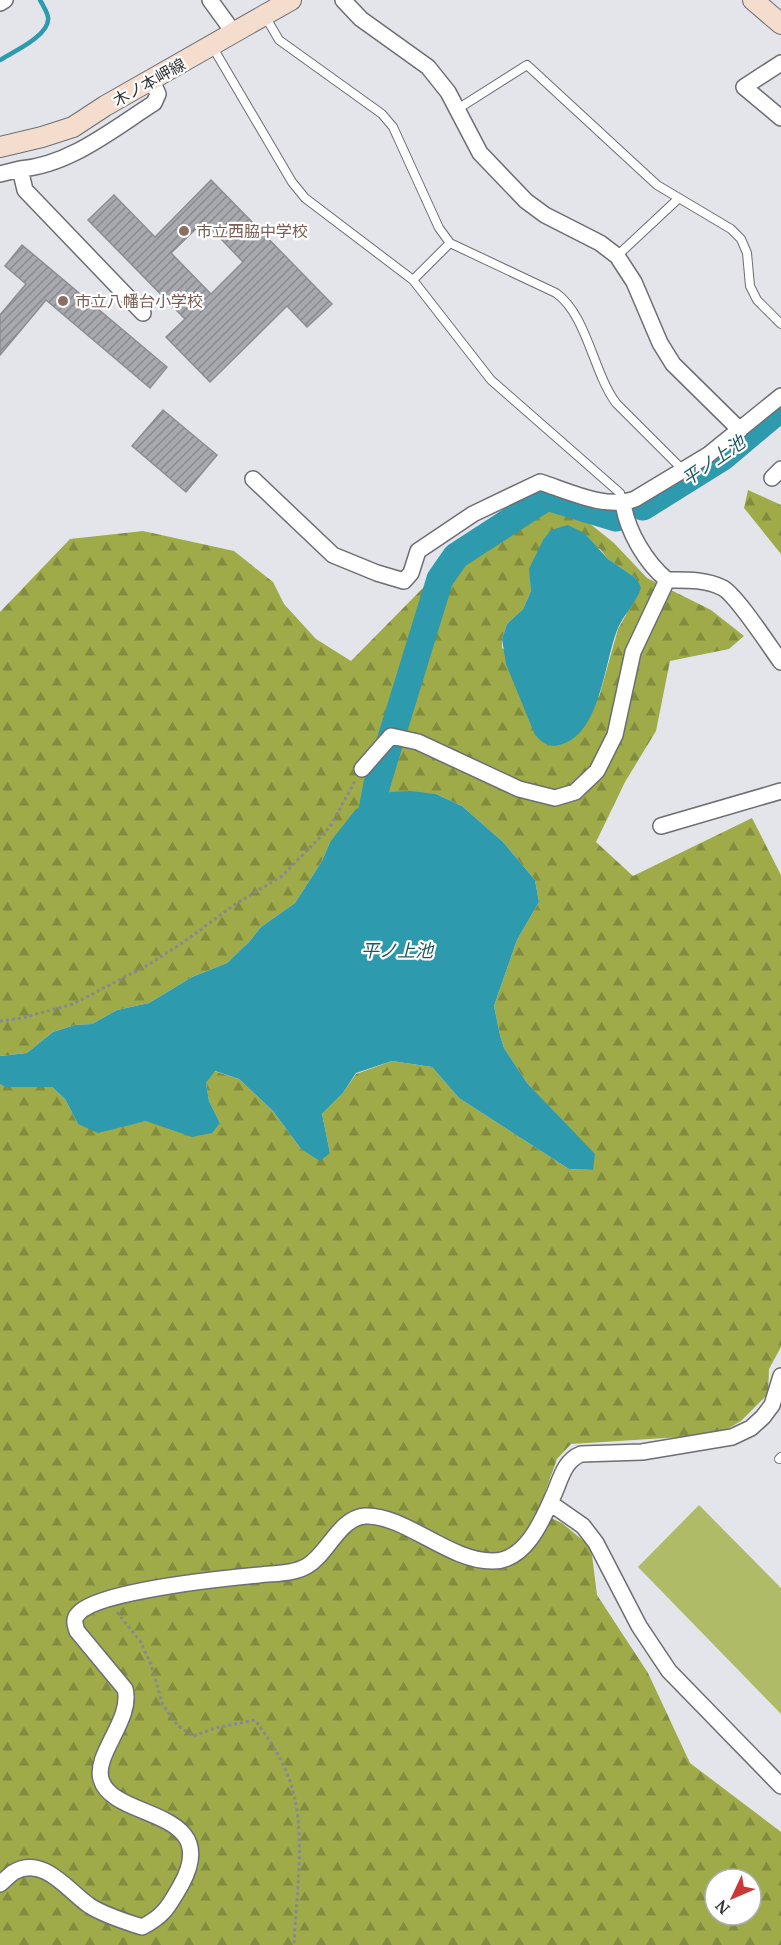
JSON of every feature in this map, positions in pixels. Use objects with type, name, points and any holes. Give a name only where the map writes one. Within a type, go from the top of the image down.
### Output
[{"type":"main road","name":"木ノ本岬線","points":[[0,147],[73,127],[291,0]]},
{"type":"main road","points":[[753,0],[781,24]]},
{"type":"street","points":[[0,3],[4,0]]},
{"type":"street","points":[[210,0],[234,33]]},
{"type":"street","points":[[343,0],[361,19],[428,67],[448,93],[480,153],[526,201],[545,215],[600,243],[617,256],[633,282],[660,343],[673,364],[740,430]]},
{"type":"street","points":[[781,63],[744,87],[781,118]]},
{"type":"street","points":[[0,174],[68,156],[86,147],[154,103],[158,94],[152,81]]},
{"type":"street","points":[[20,169],[25,190],[143,313]]},
{"type":"street","points":[[253,479],[333,555],[377,573],[404,580],[411,573],[418,551],[473,514],[540,482],[592,499],[623,503],[635,499],[708,455],[781,396]]},
{"type":"street","points":[[623,503],[628,523],[648,559],[667,580],[698,580],[724,589],[743,610],[781,662]]},
{"type":"street","points":[[362,769],[391,736],[418,742],[519,789],[555,798],[575,792],[597,771],[615,735],[633,652],[667,580]]},
{"type":"street","points":[[661,825],[781,791]]},
{"type":"street","points":[[0,1884],[15,1872],[26,1868],[41,1870],[60,1880],[89,1906],[112,1918],[142,1927],[157,1920],[168,1908],[186,1876],[191,1860],[190,1844],[183,1834],[169,1822],[117,1798],[107,1790],[101,1778],[104,1758],[126,1708],[128,1698],[125,1689],[76,1631],[74,1623],[77,1614],[87,1606],[106,1598],[211,1579],[292,1572],[308,1565],[341,1530],[354,1520],[365,1516],[387,1520],[460,1555],[494,1562],[510,1557],[525,1547],[542,1521],[570,1460],[581,1454],[653,1451],[732,1437],[751,1428],[763,1417],[772,1404],[781,1376]]},
{"type":"street","points":[[550,1503],[583,1526],[596,1543],[639,1626],[669,1671],[781,1786]]},
{"type":"lane","points":[[264,16],[279,40],[382,114],[393,127],[439,228],[450,243],[556,293],[567,301],[575,314],[608,392],[616,403],[682,469]]},
{"type":"lane","points":[[212,46],[292,182],[305,198],[413,280],[491,380],[620,493],[623,503]]},
{"type":"lane","points":[[456,110],[527,65],[657,185],[730,229],[741,239],[747,253],[750,286],[757,300],[781,324]]},
{"type":"lane","points":[[617,256],[679,198]]},
{"type":"lane","points":[[413,280],[450,243]]},
{"type":"path","points":[[0,1021],[22,1018],[73,1004],[148,965],[234,905],[282,876],[330,828],[362,769]]},
{"type":"path","points":[[106,1598],[140,1641],[151,1664],[162,1703],[177,1725],[193,1736],[215,1728],[255,1720],[273,1745],[288,1776],[295,1799],[299,1841],[294,1945]]},
{"type":"green space","points":[[748,490],[781,505],[781,554],[744,508]]},
{"type":"green space","points":[[558,498],[614,543],[647,578],[711,610],[744,636],[729,649],[670,661],[656,731],[625,782],[596,842],[633,876],[752,818],[781,875],[781,1347],[769,1369],[768,1394],[741,1421],[724,1431],[682,1437],[571,1444],[557,1459],[538,1512],[562,1523],[591,1547],[597,1595],[648,1673],[690,1763],[781,1832],[781,1945],[0,1945],[0,1084],[6,1087],[52,1087],[65,1099],[78,1124],[126,1125],[146,1121],[220,1123],[209,1101],[206,1083],[214,1071],[239,1079],[273,1111],[301,1149],[330,1153],[322,1114],[343,1093],[356,1074],[392,1061],[432,1067],[459,1098],[569,1169],[592,1170],[594,1154],[527,1083],[504,1048],[494,1006],[517,940],[539,902],[535,880],[503,842],[462,806],[436,794],[390,792],[374,801],[330,842],[322,861],[295,903],[261,927],[227,963],[192,977],[149,1003],[117,1010],[92,1024],[75,1025],[53,1032],[27,1053],[0,1056],[0,612],[70,539],[143,531],[234,551],[273,582],[284,604],[316,639],[351,661],[485,525]],"holes":[[[551,530],[600,549],[608,559],[637,579],[626,615],[618,629],[599,697],[502,648],[502,639],[507,624],[523,609],[531,591],[530,569],[543,541]]]},
{"type":"green space","points":[[699,1505],[781,1588],[781,1714],[638,1567]]},
{"type":"water","points":[[568,525],[584,533],[608,559],[637,579],[641,588],[618,628],[599,696],[584,728],[573,739],[559,745],[548,745],[535,735],[506,664],[502,639],[507,624],[523,609],[531,591],[529,569],[543,540],[551,530]]},
{"type":"water","name":"平ノ上池","points":[[410,791],[436,794],[462,806],[503,842],[535,880],[539,902],[517,940],[494,1006],[504,1048],[527,1083],[595,1154],[593,1170],[569,1169],[459,1098],[432,1067],[392,1061],[356,1073],[343,1093],[322,1114],[330,1153],[320,1161],[301,1149],[273,1111],[239,1079],[215,1071],[206,1083],[209,1101],[220,1123],[212,1133],[192,1137],[146,1121],[98,1133],[78,1124],[65,1099],[52,1087],[5,1087],[0,1084],[0,1056],[27,1053],[53,1032],[75,1025],[92,1024],[117,1010],[149,1003],[192,977],[227,963],[261,927],[295,903],[322,861],[330,842],[356,809],[390,792]]},
{"type":"building","points":[[211,180],[332,304],[307,327],[287,306],[210,382],[166,337],[185,319],[88,220],[114,195],[155,237]],"holes":[[[204,221],[243,262],[211,294],[171,253]]]},
{"type":"building","points":[[22,245],[167,367],[150,388],[46,300],[0,355],[0,315],[26,284],[5,266]]},
{"type":"building","points":[[163,410],[217,455],[186,492],[132,446]]},
{"type":"waterway","points":[[0,60],[30,42],[44,30],[48,17],[40,0]]},
{"type":"waterway","name":"平ノ上池","points":[[643,507],[723,457],[781,408]]},
{"type":"waterway","name":"平ノ上池","points":[[367,836],[377,784],[440,579],[456,556],[547,497],[616,518]]},
{"type":"place","name":"市立西脇中学校","points":[[184,231]]},
{"type":"place","name":"市立八幡台小学校","points":[[63,301]]}]
